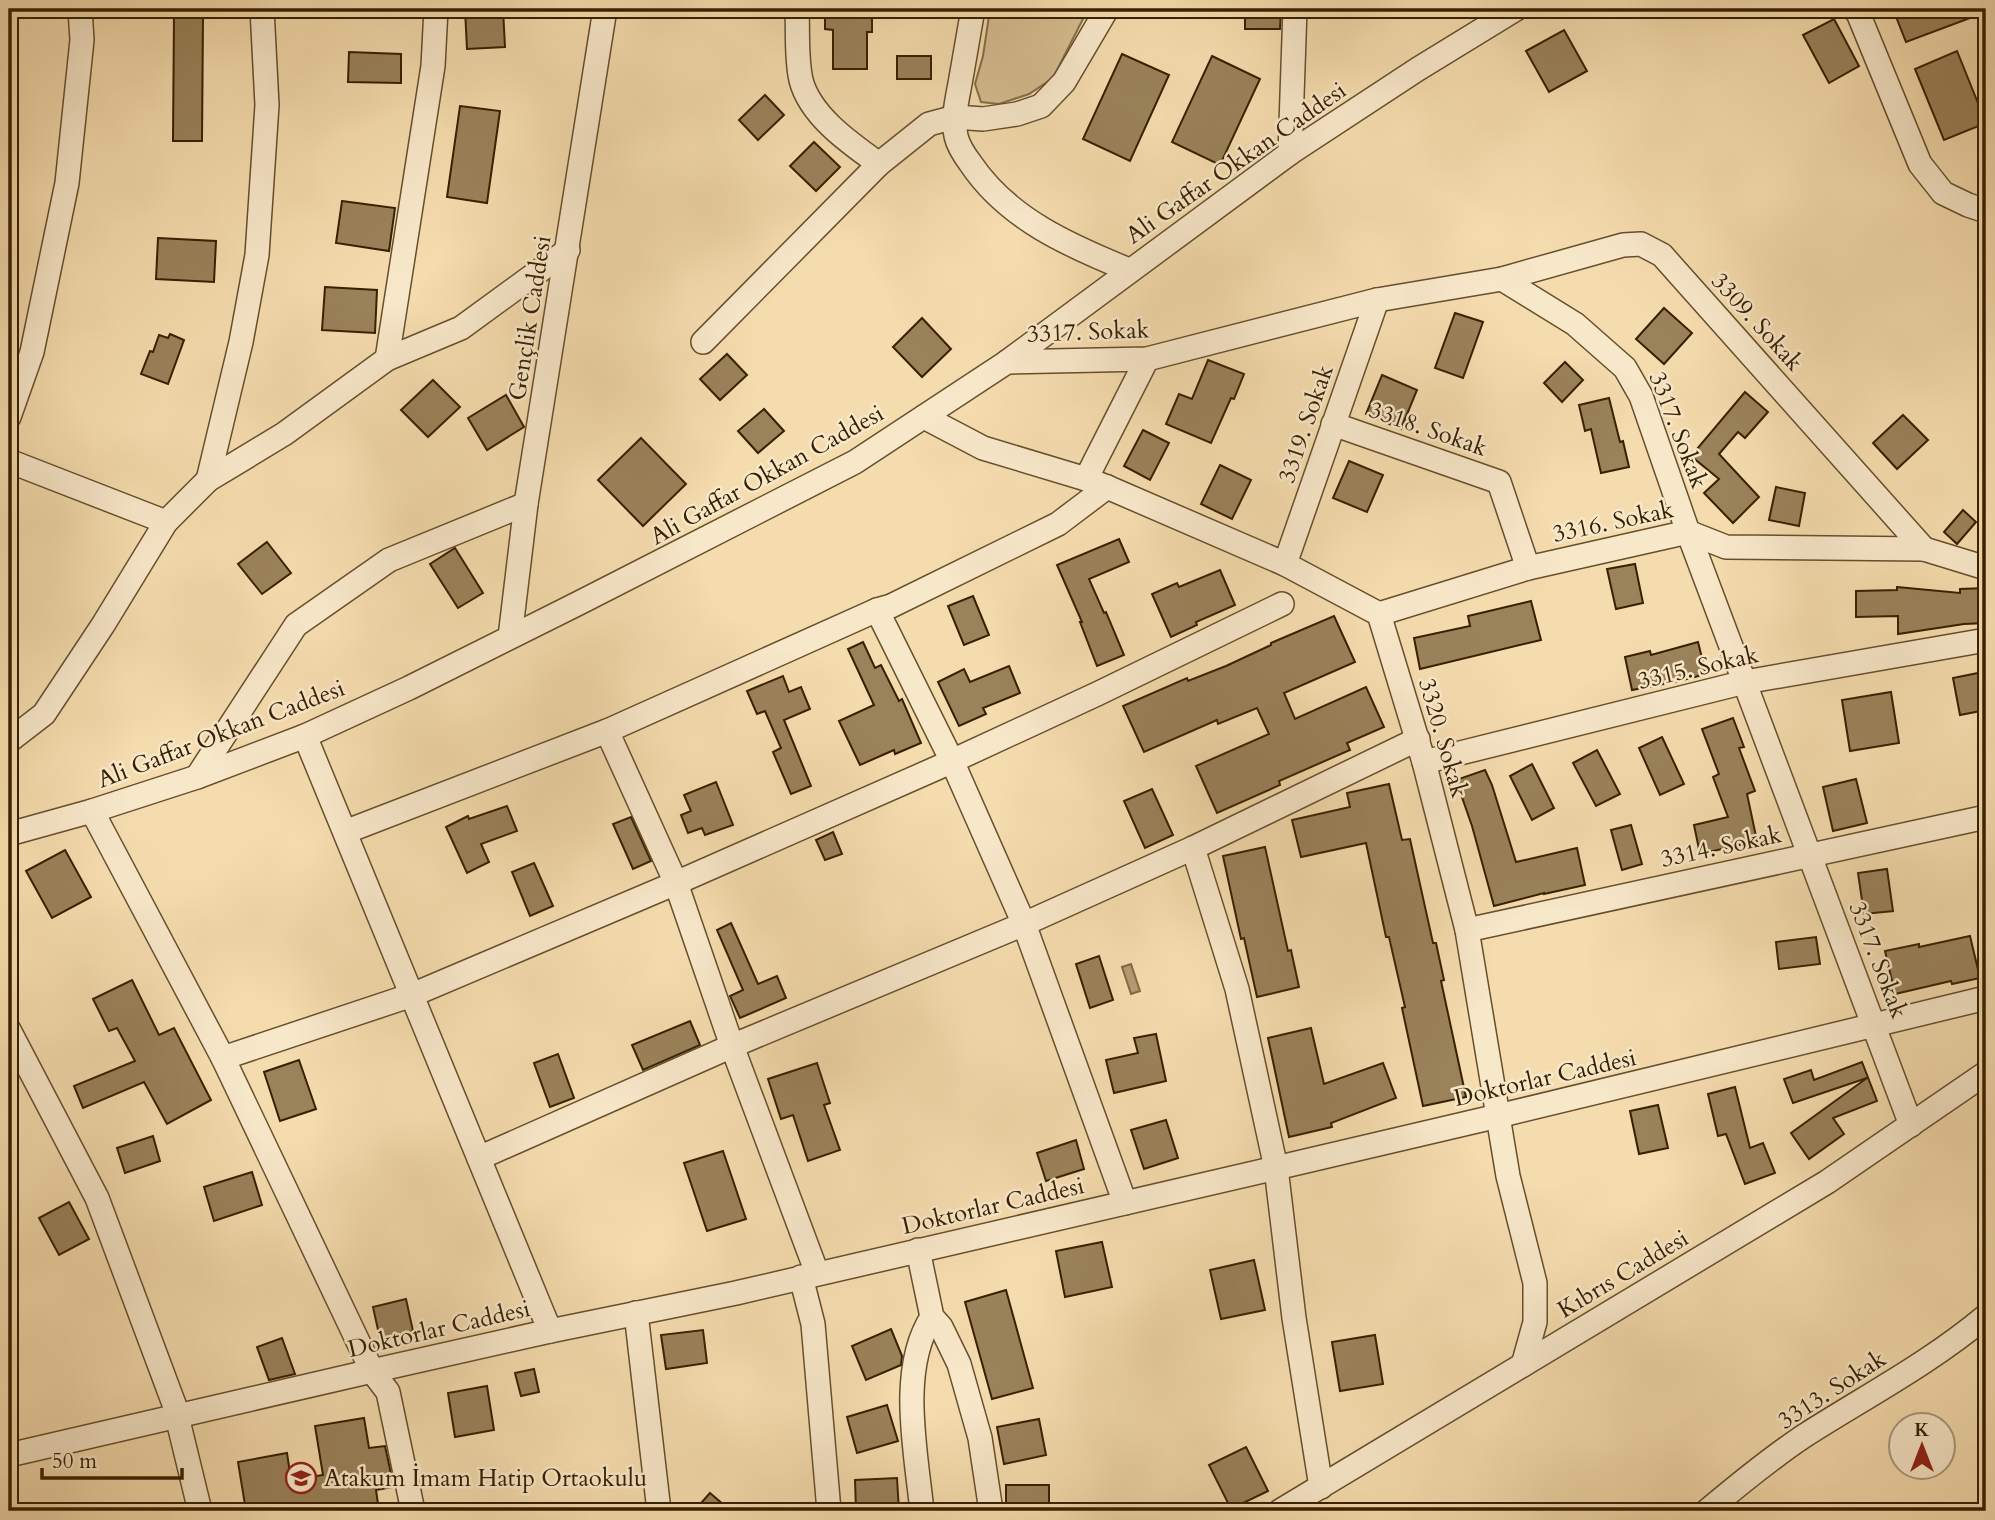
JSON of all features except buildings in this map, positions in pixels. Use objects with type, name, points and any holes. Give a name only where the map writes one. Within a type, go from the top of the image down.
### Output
[{"type":"street","points":[[9,417],[32,352],[67,183],[82,40],[80,9]]},
{"type":"street","points":[[208,480],[241,342],[257,255],[267,105],[262,9]]},
{"type":"street","points":[[387,359],[433,66],[436,9]]},
{"type":"street","name":"Gençlik Caddesi","points":[[510,637],[527,504],[606,9]]},
{"type":"street","points":[[797,9],[802,82],[813,106],[842,138],[879,164]]},
{"type":"street","points":[[973,9],[955,117],[956,138],[965,156],[977,174],[1005,202],[1041,229],[1079,250],[1129,270]]},
{"type":"street","points":[[703,342],[879,164],[929,124],[955,117],[983,119],[1017,114],[1041,106],[1064,82],[1107,9]]},
{"type":"street","points":[[1290,153],[1295,9]]},
{"type":"street","name":"Ali Gaffar Okkan Caddesi","points":[[9,834],[197,777],[305,736],[409,688],[855,462],[1007,362],[1290,153],[1516,9]]},
{"type":"street","points":[[1854,9],[1858,13],[1920,164],[1943,192],[1986,211]]},
{"type":"street","name":"3309. Sokak","points":[[1502,279],[1623,245],[1641,244],[1662,256],[1924,549]]},
{"type":"street","points":[[9,741],[44,714],[166,522],[208,480],[284,434],[387,359],[461,328],[568,250]]},
{"type":"street","name":"3317. Sokak","points":[[1007,362],[1147,359],[1377,300],[1502,279],[1575,324],[1625,368],[1641,396],[1688,532],[1911,1125]]},
{"type":"street","name":"3319. Sokak","points":[[1285,565],[1377,300]]},
{"type":"street","points":[[345,832],[607,731],[891,606],[1058,524],[1097,483],[1147,359]]},
{"type":"street","points":[[924,417],[983,448],[1097,483],[1285,565],[1379,614]]},
{"type":"street","name":"3318. Sokak","points":[[1333,425],[1499,482],[1528,568]]},
{"type":"street","points":[[9,461],[166,522]]},
{"type":"street","points":[[197,777],[296,625],[390,560],[527,504]]},
{"type":"street","name":"3316. Sokak","points":[[1379,614],[1528,568],[1688,532],[1726,547],[1924,549],[1986,568]]},
{"type":"street","points":[[223,1058],[412,995],[676,883],[952,761],[1282,604]]},
{"type":"street","points":[[877,610],[952,761],[1024,924],[1125,1203]]},
{"type":"street","name":"3320. Sokak","points":[[1379,614],[1418,739],[1466,930],[1508,1176],[1535,1283],[1535,1322],[1523,1365]]},
{"type":"street","name":"3315. Sokak","points":[[1424,762],[1745,682],[1986,640]]},
{"type":"street","points":[[607,731],[676,883],[809,1275],[829,1511]]},
{"type":"street","points":[[305,736],[550,1331]]},
{"type":"street","points":[[479,1158],[732,1046],[1024,924],[1193,848],[1418,739]]},
{"type":"street","points":[[92,811],[223,1058],[372,1370],[388,1392],[413,1511]]},
{"type":"street","name":"3314. Sokak","points":[[1466,930],[1986,817]]},
{"type":"street","points":[[1193,848],[1237,989],[1276,1168],[1294,1318],[1321,1487]]},
{"type":"street","name":"Doktorlar Caddesi","points":[[9,1455],[372,1370],[736,1293],[1499,1116],[1986,998]]},
{"type":"street","points":[[11,1041],[97,1198],[178,1416],[200,1511]]},
{"type":"street","name":"Kıbrıs Caddesi","points":[[1280,1511],[1827,1182],[1986,1073]]},
{"type":"street","points":[[918,1250],[932,1317],[941,1327],[959,1364],[980,1438],[991,1511]]},
{"type":"street","points":[[636,1313],[659,1511]]},
{"type":"street","name":"3313. Sokak","points":[[1707,1511],[1802,1438],[1899,1378],[1966,1333],[1986,1316]]},
{"type":"street","points":[[922,1511],[912,1411],[913,1386],[915,1360],[925,1328],[932,1317]]},
{"type":"shaded area","points":[[990,9],[1088,9],[1053,78],[1029,94],[999,104],[981,102],[975,84],[983,56]]},
{"type":"shaded area","points":[[1131,964],[1140,991],[1131,994],[1122,967]]},
{"type":"place","name":"Atakum İmam Hatip Ortaokulu","points":[[301,1478]]}]
